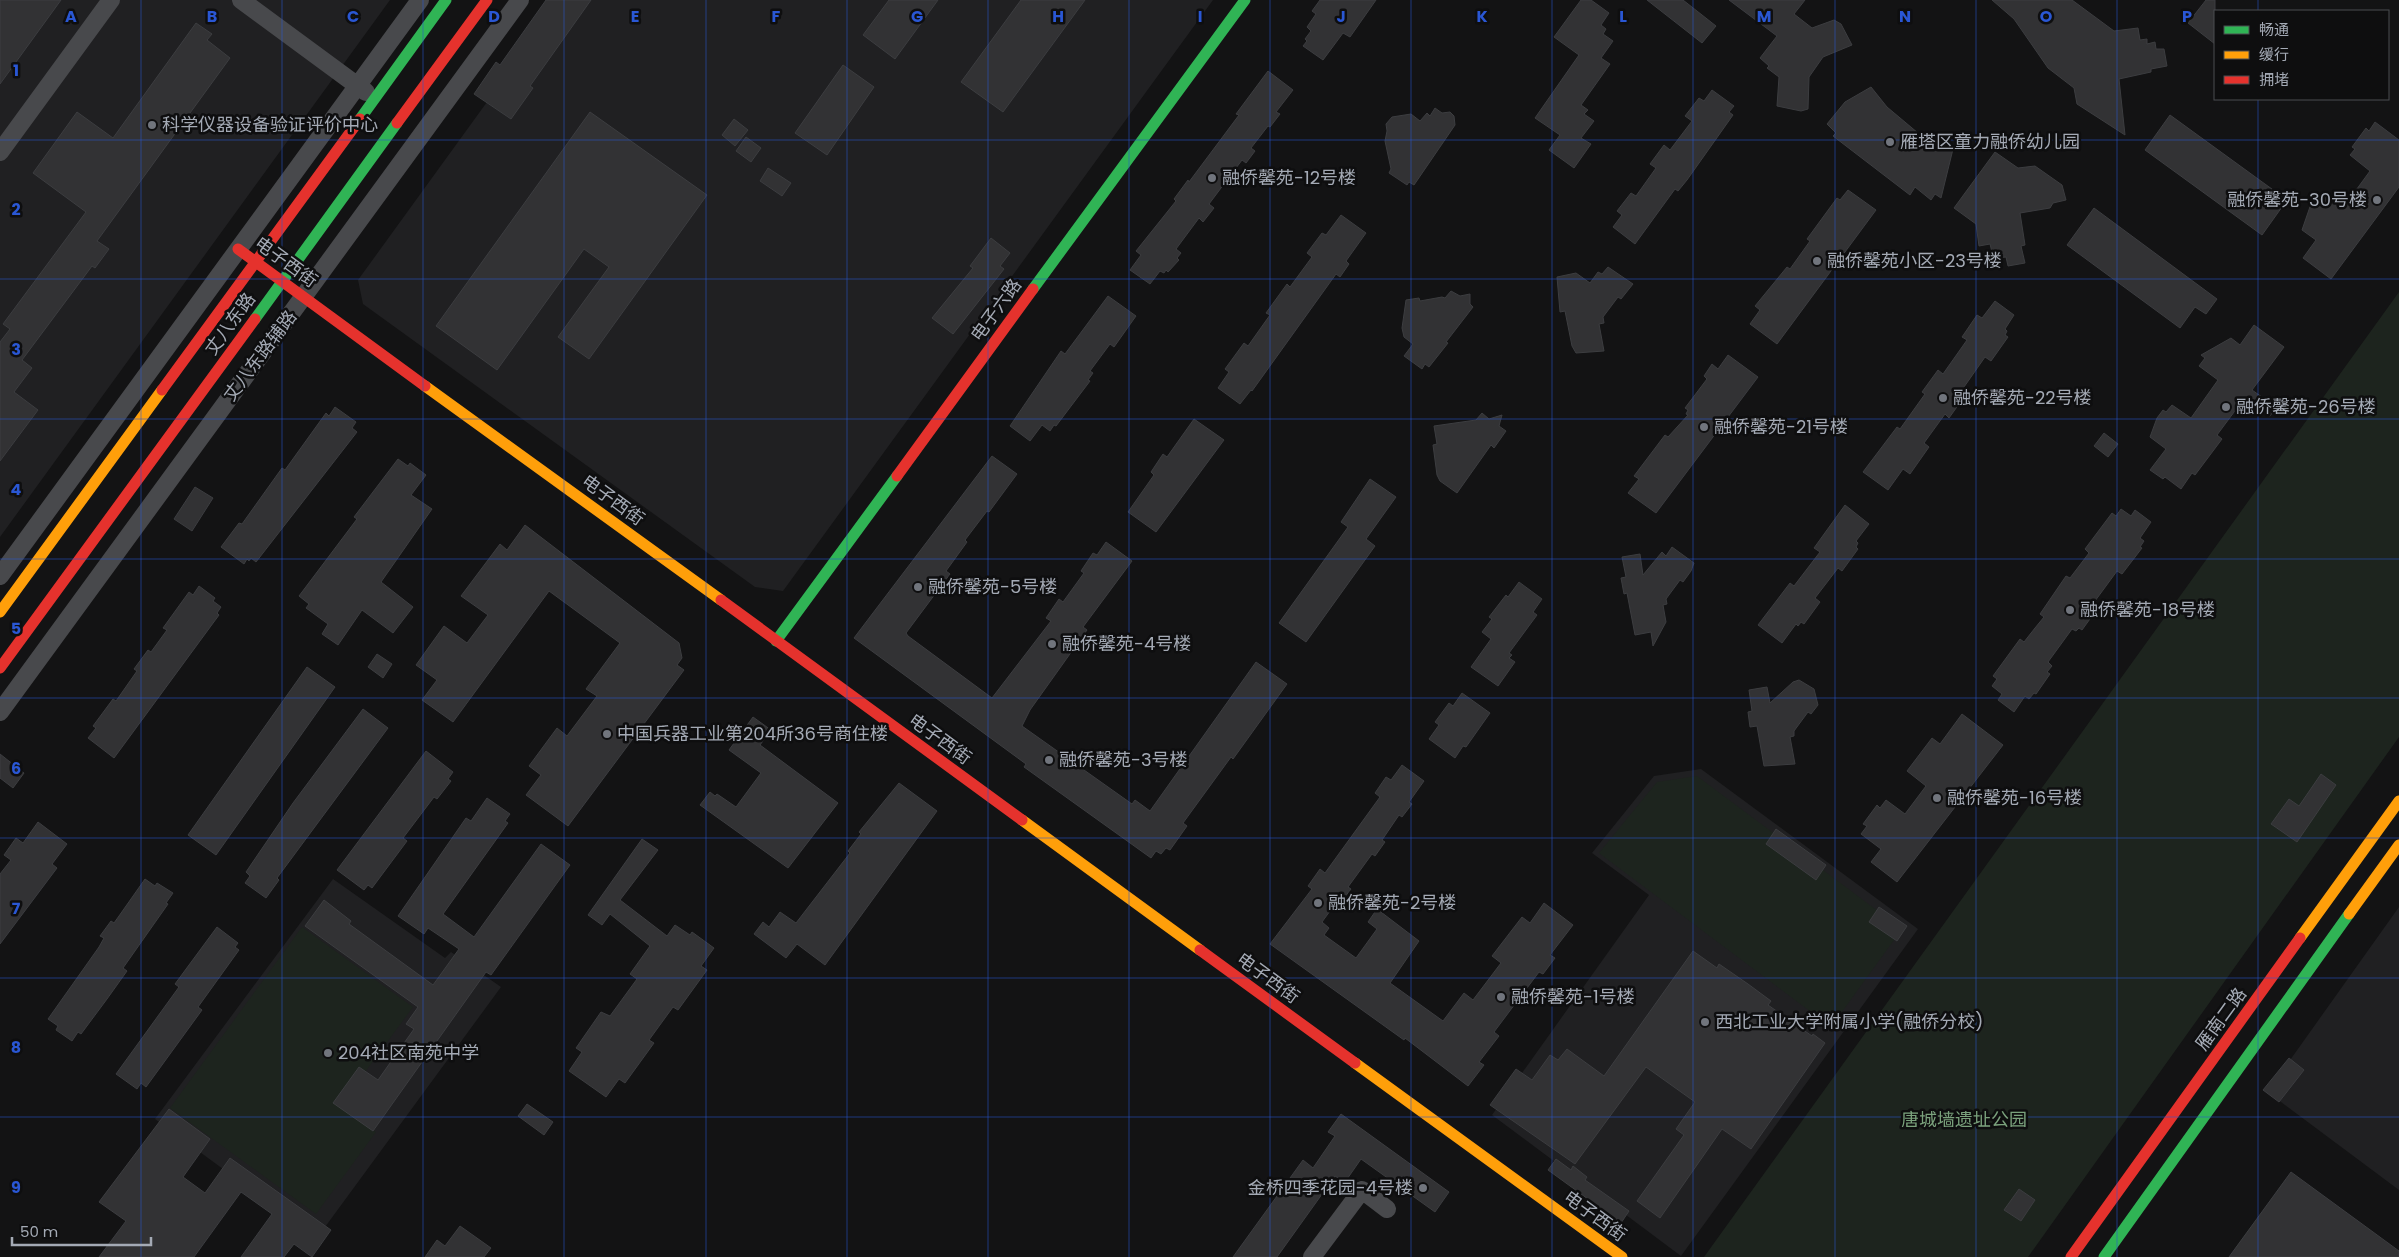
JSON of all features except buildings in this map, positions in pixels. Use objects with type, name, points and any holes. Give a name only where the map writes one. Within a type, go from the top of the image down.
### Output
[{"type":"main road","name":"丈八东路","points":[[0,612],[257,262],[446,0]]},
{"type":"main road","name":"丈八东路","points":[[0,668],[487,0]]},
{"type":"main road","name":"电子六路","points":[[776,641],[1245,0]]},
{"type":"main road","name":"电子西街","points":[[238,250],[1622,1257]]},
{"type":"main road","name":"雁南二路","points":[[2071,1257],[2399,801]]},
{"type":"main road","points":[[2104,1257],[2399,844]]},
{"type":"street","points":[[0,152],[111,0]]},
{"type":"street","points":[[240,0],[374,98]]},
{"type":"street","points":[[0,576],[420,0]]},
{"type":"street","name":"丈八东路辅路","points":[[0,712],[282,324],[305,297],[520,0]]},
{"type":"street","points":[[1312,1257],[1362,1190],[1387,1209]]},
{"type":"shaded area","points":[[0,0],[390,0],[0,537]]},
{"type":"shaded area","points":[[561,0],[1213,0],[783,591],[755,587],[363,304],[358,280]]},
{"type":"shaded area","name":"西北工业大学附属小学(融侨分校)","points":[[1701,769],[1918,929],[1681,1256],[1492,1115],[1649,895],[1592,853],[1654,776]]},
{"type":"shaded area","name":"204社区南苑中学","points":[[333,879],[445,958],[451,952],[501,987],[317,1238],[155,1119]]},
{"type":"shaded area","points":[[2399,907],[2399,1190],[2277,1099],[2273,1084]]},
{"type":"green space","name":"唐城墙遗址公园","points":[[2399,292],[2399,737],[2028,1257],[1704,1257]]},
{"type":"green space","points":[[1697,776],[1902,929],[1831,1027],[1599,853],[1657,782]]},
{"type":"green space","points":[[302,927],[413,1007],[340,1106],[376,1132],[316,1214],[170,1108]]},
{"type":"traffic: fast","points":[[360,119],[446,0]]},
{"type":"traffic: fast","points":[[1033,289],[1245,0]]},
{"type":"traffic: fast","points":[[255,319],[397,123]]},
{"type":"traffic: fast","points":[[776,641],[897,476]]},
{"type":"traffic: fast","points":[[2104,1257],[2349,914]]},
{"type":"traffic: slow","points":[[425,386],[721,600]]},
{"type":"traffic: slow","points":[[0,612],[162,390]]},
{"type":"traffic: slow","points":[[2300,938],[2399,801]]},
{"type":"traffic: slow","points":[[1022,820],[1200,950]]},
{"type":"traffic: slow","points":[[2349,914],[2399,845]]},
{"type":"traffic: slow","points":[[1355,1063],[1622,1257]]},
{"type":"traffic: jam","points":[[397,123],[487,0]]},
{"type":"traffic: jam","points":[[162,390],[360,119]]},
{"type":"traffic: jam","points":[[238,249],[425,386]]},
{"type":"traffic: jam","points":[[897,476],[1033,289]]},
{"type":"traffic: jam","points":[[0,668],[255,319]]},
{"type":"traffic: jam","points":[[721,600],[1022,820]]},
{"type":"traffic: jam","points":[[2071,1257],[2300,938]]},
{"type":"traffic: jam","points":[[1200,950],[1355,1063]]},
{"type":"place","name":"科学仪器设备验证评价中心","points":[[152,125]]},
{"type":"place","name":"雁塔区童力融侨幼儿园","points":[[1890,142]]},
{"type":"place","name":"融侨馨苑-12号楼","points":[[1212,178]]},
{"type":"place","name":"融侨馨苑-30号楼","points":[[2377,200]]},
{"type":"place","name":"融侨馨苑小区-23号楼","points":[[1817,261]]},
{"type":"place","name":"融侨馨苑-22号楼","points":[[1943,398]]},
{"type":"place","name":"融侨馨苑-26号楼","points":[[2226,407]]},
{"type":"place","name":"融侨馨苑-21号楼","points":[[1704,427]]},
{"type":"place","name":"融侨馨苑-5号楼","points":[[918,587]]},
{"type":"place","name":"融侨馨苑-18号楼","points":[[2070,610]]},
{"type":"place","name":"融侨馨苑-4号楼","points":[[1052,644]]},
{"type":"place","name":"中国兵器工业第204所36号商住楼","points":[[607,734]]},
{"type":"place","name":"融侨馨苑-3号楼","points":[[1049,760]]},
{"type":"place","name":"融侨馨苑-16号楼","points":[[1937,798]]},
{"type":"place","name":"融侨馨苑-2号楼","points":[[1318,903]]},
{"type":"place","name":"融侨馨苑-1号楼","points":[[1501,997]]},
{"type":"place","name":"西北工业大学附属小学(融侨分校)","points":[[1705,1022]]},
{"type":"place","name":"204社区南苑中学","points":[[328,1053]]},
{"type":"place","name":"金桥四季花园-4号楼","points":[[1423,1188]]}]
